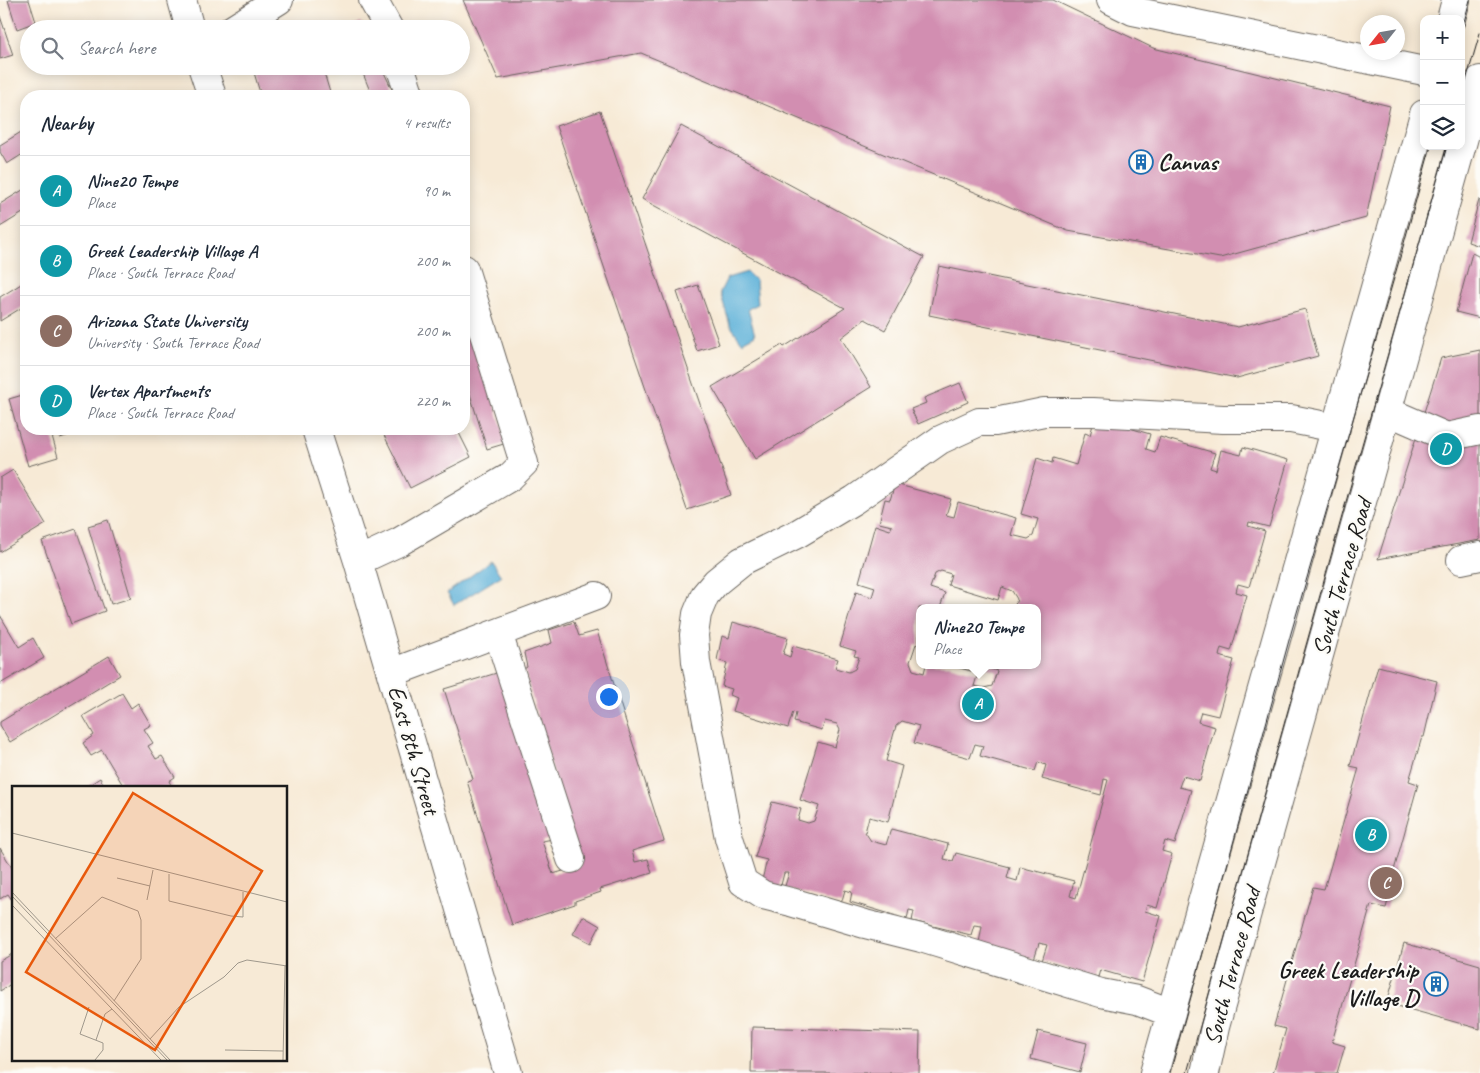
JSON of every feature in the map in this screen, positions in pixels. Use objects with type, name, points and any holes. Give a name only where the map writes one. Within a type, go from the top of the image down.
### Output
[{"type":"street","points":[[182,0],[188,20]]},
{"type":"street","points":[[247,20],[279,0]]},
{"type":"street","points":[[373,0],[384,20]]},
{"type":"street","points":[[1111,0],[1133,11],[1420,70]]},
{"type":"street","points":[[1452,15],[1456,0]]},
{"type":"street","points":[[205,75],[210,90]]},
{"type":"street","points":[[403,75],[408,90]]},
{"type":"street","name":"South Terrace Road","points":[[1205,1073],[1215,1027],[1480,80]]},
{"type":"street","name":"South Terrace Road","points":[[1154,1073],[1420,128]]},
{"type":"street","points":[[358,561],[399,542],[510,477],[524,463],[470,288]]},
{"type":"street","points":[[1388,411],[1447,437],[1480,430]]},
{"type":"street","points":[[1171,1013],[1137,1000],[1102,993],[921,938],[762,895],[742,882],[731,846],[696,662],[694,635],[697,614],[705,595],[716,582],[742,561],[797,534],[854,500],[940,440],[979,422],[995,422],[1044,412],[1093,412],[1223,419],[1291,419],[1336,428]]},
{"type":"street","name":"East 8th Street","points":[[318,435],[358,561],[508,1073]]},
{"type":"street","points":[[391,673],[596,596]]},
{"type":"street","points":[[498,633],[571,859]]},
{"type":"water","points":[[747,272],[756,281],[758,304],[748,309],[755,335],[742,342],[730,325],[720,292],[727,278]]},
{"type":"water","points":[[491,561],[501,576],[454,605],[447,593]]},
{"type":"building","points":[[8,0],[29,0],[35,20],[20,20],[20,28],[17,29]]},
{"type":"building","name":"Canvas","points":[[463,0],[1053,0],[1153,48],[1390,106],[1366,218],[1220,258],[1068,231],[641,53],[498,79]]},
{"type":"building","points":[[0,16],[13,55],[0,59]]},
{"type":"building","points":[[255,75],[325,75],[329,90],[259,90]]},
{"type":"building","points":[[364,75],[385,75],[392,90],[370,90]]},
{"type":"building","points":[[600,111],[731,495],[687,510],[556,126]]},
{"type":"building","points":[[681,126],[924,257],[885,330],[865,319],[841,338],[871,387],[755,459],[712,387],[782,345],[784,347],[845,308],[642,199]]},
{"type":"building","points":[[20,133],[20,156],[7,164],[0,152],[0,145]]},
{"type":"building","points":[[20,192],[20,215],[0,227],[0,204]]},
{"type":"building","points":[[1480,200],[1480,246],[1468,242]]},
{"type":"building","points":[[1472,253],[1480,257],[1480,318],[1456,312]]},
{"type":"building","points":[[939,266],[1238,327],[1305,309],[1318,356],[1237,378],[929,315]]},
{"type":"building","points":[[20,285],[20,309],[0,321],[0,297]]},
{"type":"building","points":[[698,285],[719,344],[697,351],[677,292]]},
{"type":"building","points":[[473,335],[507,443],[487,449],[470,394],[470,336]]},
{"type":"building","points":[[1480,350],[1480,540],[1378,559],[1441,358]]},
{"type":"building","points":[[960,383],[968,402],[918,424],[911,409],[926,403],[924,398]]},
{"type":"building","points":[[20,396],[20,435],[52,435],[58,457],[28,466],[9,399]]},
{"type":"building","points":[[1095,418],[1150,434],[1146,449],[1155,452],[1160,437],[1215,453],[1210,468],[1216,470],[1221,450],[1241,455],[1243,447],[1288,460],[1269,527],[1249,522],[1248,526],[1265,531],[1249,587],[1238,584],[1236,592],[1247,595],[1231,651],[1221,648],[1219,656],[1234,660],[1218,716],[1201,712],[1198,722],[1215,727],[1200,781],[1183,776],[1179,787],[1191,790],[1175,844],[1165,841],[1162,851],[1172,854],[1157,908],[1147,905],[1145,911],[1161,916],[1142,982],[1100,970],[1098,977],[1042,961],[1047,945],[1039,943],[1034,959],[979,943],[982,926],[974,925],[971,935],[912,921],[914,911],[909,910],[907,919],[850,902],[852,892],[845,890],[841,904],[784,889],[789,873],[784,873],[780,889],[761,884],[767,860],[755,857],[772,802],[801,809],[798,820],[808,823],[814,821],[819,806],[800,800],[818,742],[835,747],[840,730],[837,724],[825,721],[822,730],[794,722],[796,713],[793,712],[788,728],[733,711],[737,698],[730,695],[732,689],[722,686],[727,663],[717,660],[722,636],[729,638],[733,622],[788,638],[783,654],[790,657],[793,646],[838,659],[835,668],[849,672],[855,669],[859,657],[854,656],[856,651],[840,646],[856,592],[872,597],[875,587],[859,582],[875,525],[890,530],[892,526],[879,523],[885,499],[890,500],[895,484],[951,499],[946,515],[954,517],[958,502],[1016,518],[1011,535],[1028,539],[1033,536],[1038,519],[1021,514],[1037,458],[1052,463],[1053,458],[1076,465],[1085,433],[1090,435]],"holes":[[[902,721],[919,726],[914,743],[970,758],[975,744],[983,746],[980,756],[1035,771],[1038,762],[1046,765],[1042,779],[1101,795],[1104,779],[1108,780],[1076,898],[1070,896],[1074,881],[1020,867],[1017,881],[1007,878],[1010,867],[956,853],[953,861],[944,859],[948,844],[891,829],[886,845],[871,841],[865,832],[869,817],[888,822],[902,766],[886,761],[896,726]]]},
{"type":"building","points":[[59,435],[69,435],[60,438]]},
{"type":"building","points":[[384,435],[460,435],[471,457],[410,488]]},
{"type":"building","points":[[13,470],[46,524],[0,552],[0,478]]},
{"type":"building","points":[[108,520],[131,598],[111,604],[88,526]]},
{"type":"building","points":[[76,529],[105,611],[71,624],[42,541]]},
{"type":"building","points":[[0,615],[19,647],[33,638],[44,658],[0,684]]},
{"type":"building","points":[[574,622],[579,636],[597,631],[664,841],[632,851],[635,862],[648,859],[652,873],[600,889],[601,892],[575,901],[575,904],[512,925],[467,781],[473,779],[444,689],[500,672],[553,839],[542,841],[553,874],[580,866],[524,669],[527,667],[524,653],[552,643],[549,630]]},
{"type":"building","points":[[109,656],[120,675],[10,742],[0,722]]},
{"type":"building","points":[[1378,666],[1437,681],[1424,737],[1422,737],[1409,781],[1418,784],[1388,892],[1390,893],[1386,908],[1371,905],[1332,1042],[1345,1046],[1337,1073],[1273,1073],[1286,1029],[1274,1026],[1313,887],[1324,889],[1359,768],[1350,766]]},
{"type":"building","points":[[122,693],[131,708],[138,703],[151,725],[144,729],[153,743],[148,746],[156,759],[162,756],[175,777],[169,781],[172,786],[123,786],[102,750],[91,756],[83,743],[94,735],[83,716]]},
{"type":"building","points":[[100,778],[104,786],[88,786]]},
{"type":"building","points":[[0,848],[12,868],[12,900],[8,894],[0,899]]},
{"type":"building","points":[[583,916],[600,926],[591,943],[573,934]]},
{"type":"building","name":"Greek Leadership Village D","points":[[1404,943],[1480,965],[1480,1029],[1387,1003]]},
{"type":"building","points":[[12,954],[12,983],[0,991],[0,961]]},
{"type":"building","points":[[752,1027],[920,1032],[919,1073],[751,1073]]},
{"type":"building","points":[[1038,1031],[1087,1043],[1080,1072],[1031,1059]]},
{"type":"tram line","points":[[1465,18],[1470,0]]},
{"type":"tram line","points":[[1465,84],[1480,33]]},
{"type":"tram line","points":[[1170,1073],[1291,633],[1430,150]]},
{"type":"tram line","points":[[1187,1073],[1446,150]]},
{"type":"place","name":"Canvas","points":[[1141,162]]},
{"type":"place","name":"Vertex Apartments","points":[[1446,449]]},
{"type":"place","name":"Nine20 Tempe","points":[[978,704]]},
{"type":"place","name":"Greek Leadership Village A","points":[[1371,835]]},
{"type":"place","name":"Arizona State University","points":[[1386,883]]},
{"type":"place","name":"Greek Leadership Village D","points":[[1436,984]]}]
